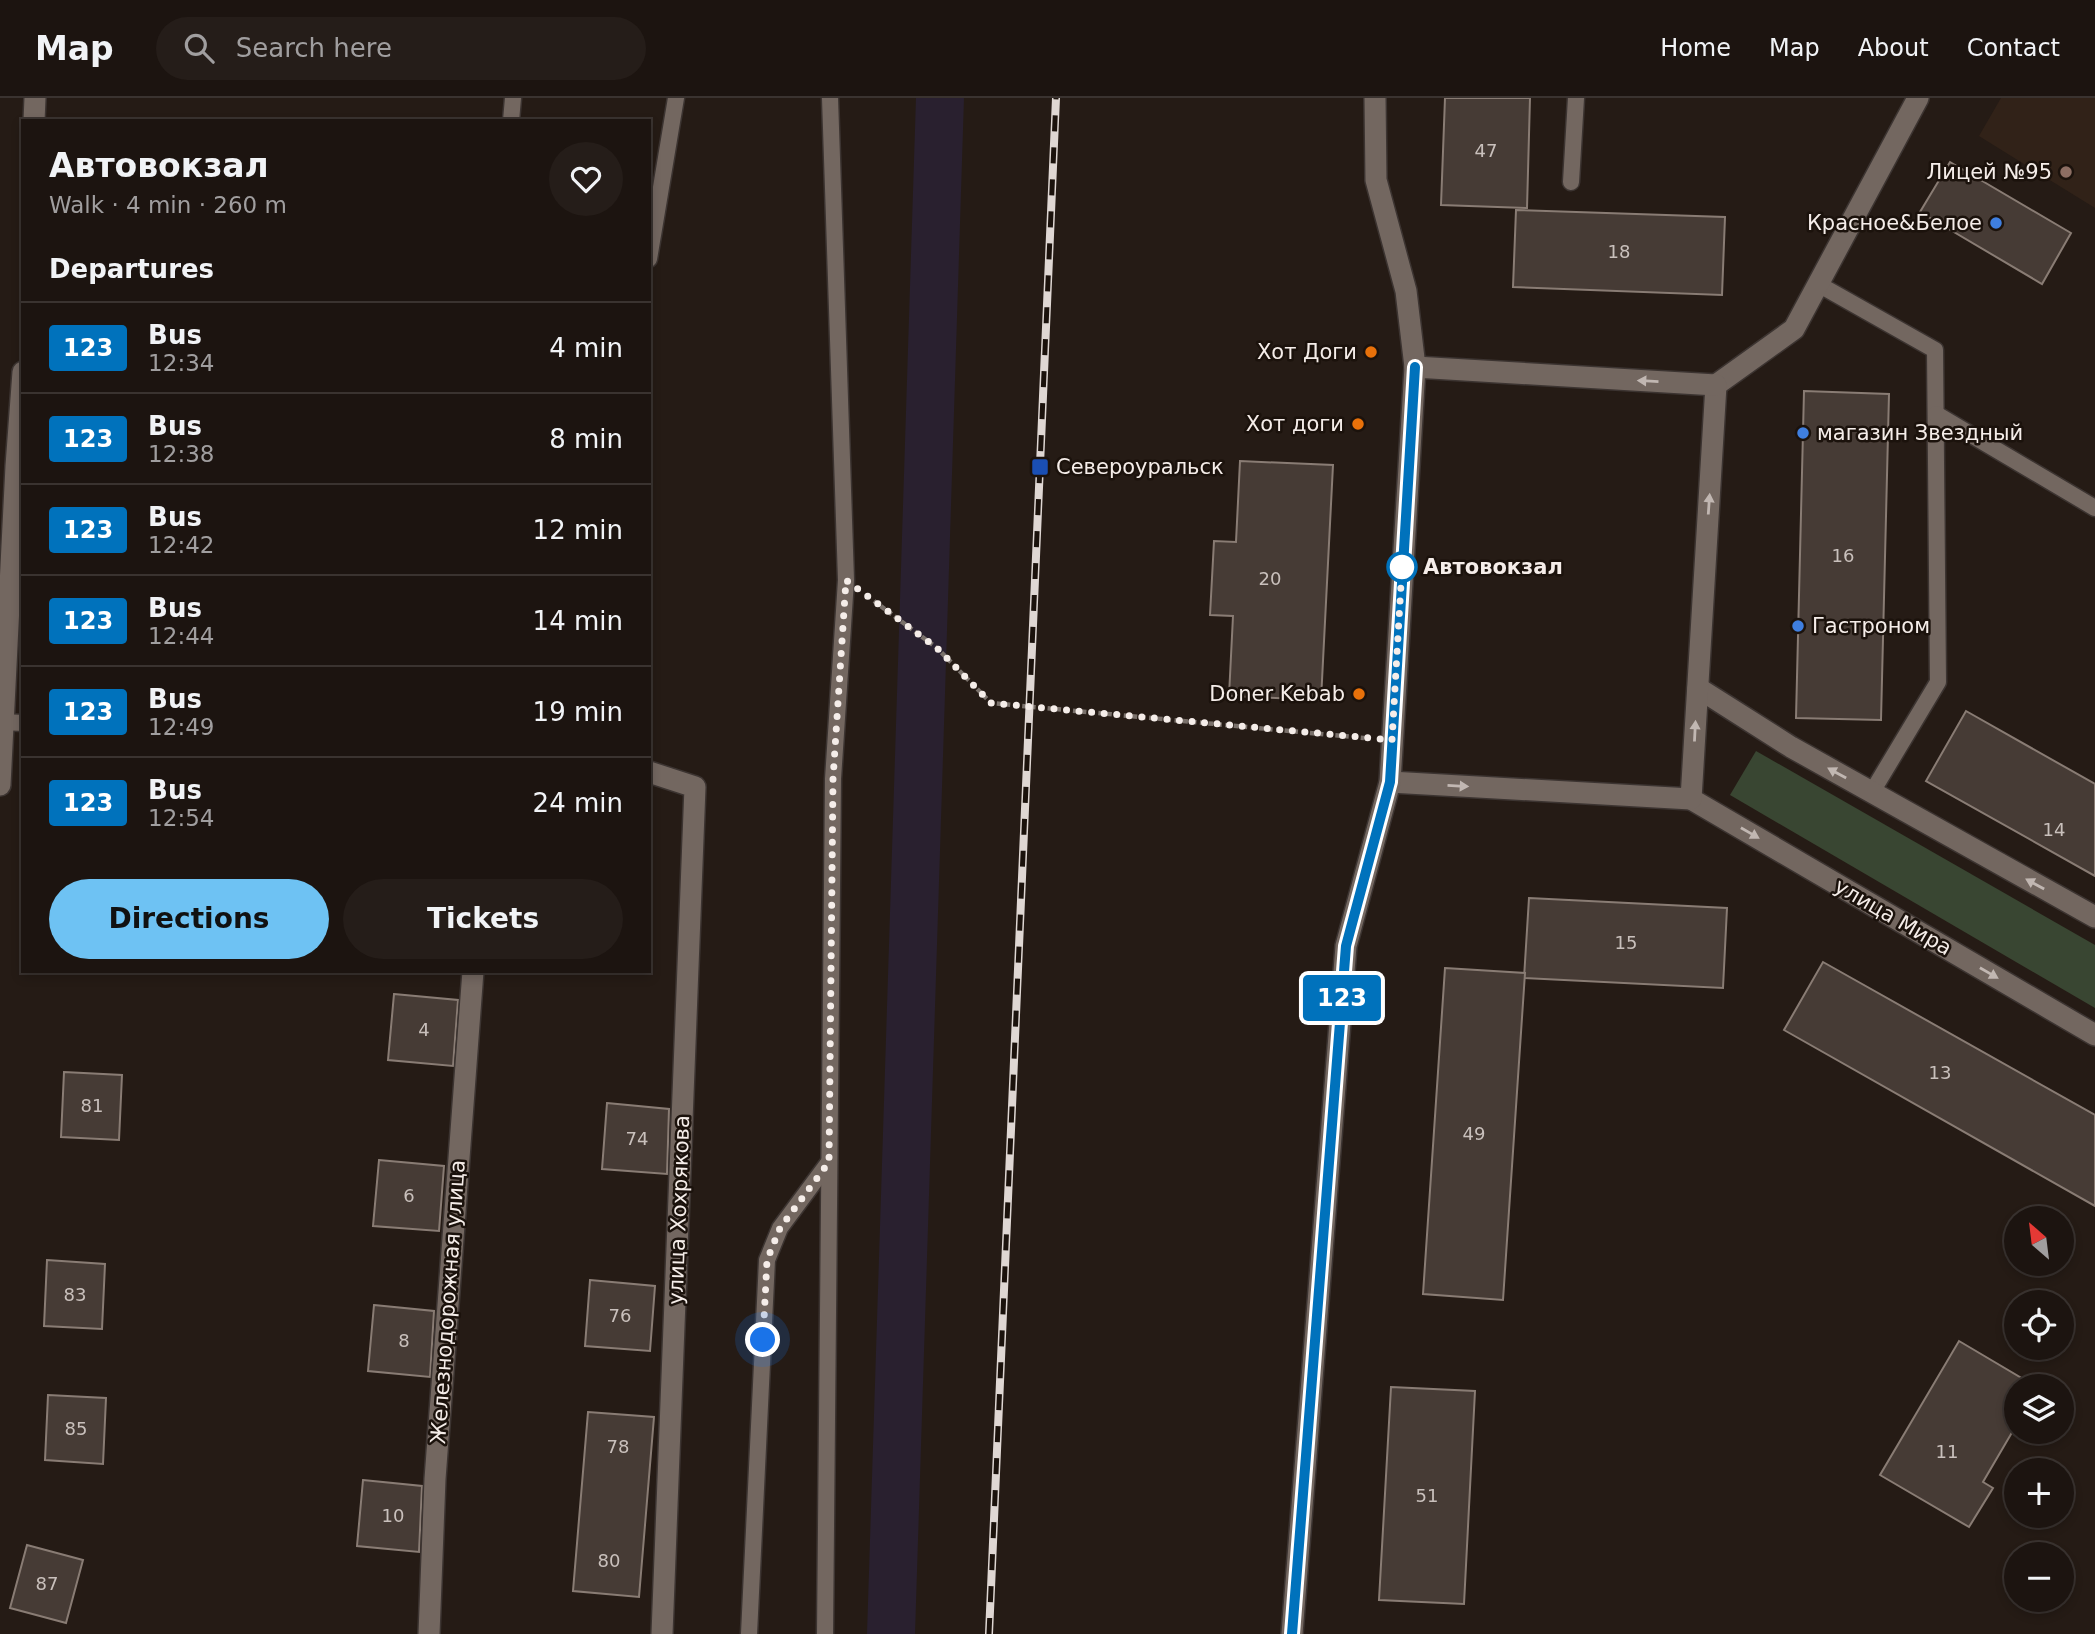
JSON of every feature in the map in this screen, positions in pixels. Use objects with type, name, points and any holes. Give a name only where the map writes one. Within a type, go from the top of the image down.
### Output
[{"type":"street","points":[[34,119],[35,98]]},
{"type":"street","points":[[1292,1634],[1346,946],[1390,782],[1415,367],[1406,291],[1376,180],[1375,98]]},
{"type":"street","points":[[1415,367],[1717,385],[1794,329],[1918,98]]},
{"type":"street","points":[[1390,782],[1691,799],[1717,385]]},
{"type":"street","points":[[0,785],[13,722],[8,466],[21,423]]},
{"type":"street","points":[[1698,688],[1791,747],[2095,917]]},
{"type":"street","name":"улица Хохрякова","points":[[651,773],[695,787],[662,1634]]},
{"type":"street","name":"улица Мира","points":[[1691,799],[2095,1035]]},
{"type":"street","name":"Железнодорожная улица","points":[[429,1634],[435,1479],[473,973]]},
{"type":"lane","points":[[511,119],[513,98]]},
{"type":"lane","points":[[651,247],[676,98]]},
{"type":"lane","points":[[825,1634],[833,779],[846,580],[830,98]]},
{"type":"lane","points":[[1571,182],[1576,98]]},
{"type":"lane","points":[[1818,284],[1935,350],[1938,682],[1872,792]]},
{"type":"lane","points":[[1936,414],[2095,508]]},
{"type":"lane","points":[[749,1634],[767,1260],[780,1228],[829,1162]]},
{"type":"path","points":[[846,580],[937,648],[991,703],[1392,740]]},
{"type":"shaded area","points":[[916,98],[964,98],[915,1634],[867,1634]]},
{"type":"shaded area","name":"Лицей №95","points":[[2001,98],[2095,98],[2095,208],[1979,136]]},
{"type":"green space","points":[[1756,751],[2095,945],[2095,1008],[1730,795]]},
{"type":"building","points":[[1445,98],[1530,98],[1527,208],[1441,205]]},
{"type":"building","name":"Красное&Белое","points":[[1950,162],[2071,233],[2042,284],[1920,212]]},
{"type":"building","points":[[1516,210],[1725,217],[1722,295],[1513,287]]},
{"type":"building","points":[[1804,391],[1889,394],[1881,720],[1796,718]]},
{"type":"building","points":[[1240,461],[1333,465],[1321,700],[1229,696],[1233,616],[1210,615],[1214,541],[1236,542]]},
{"type":"building","points":[[1966,711],[2095,784],[2095,876],[1926,781]]},
{"type":"building","points":[[1529,898],[1727,908],[1723,988],[1524,978]]},
{"type":"building","points":[[1823,962],[2095,1115],[2095,1206],[1784,1030]]},
{"type":"building","points":[[1445,968],[1525,973],[1503,1300],[1423,1294]]},
{"type":"building","points":[[394,994],[458,1000],[453,1066],[388,1060]]},
{"type":"building","points":[[64,1072],[122,1075],[119,1140],[61,1137]]},
{"type":"building","points":[[607,1103],[669,1109],[667,1174],[602,1169]]},
{"type":"building","points":[[379,1160],[444,1166],[439,1231],[373,1226]]},
{"type":"building","points":[[47,1260],[105,1264],[102,1329],[44,1326]]},
{"type":"building","points":[[590,1280],[655,1286],[650,1351],[585,1346]]},
{"type":"building","points":[[374,1305],[434,1311],[430,1377],[368,1371]]},
{"type":"building","points":[[1959,1341],[2015,1374],[2004,1374],[2005,1444],[1983,1482],[1993,1488],[1969,1527],[1880,1475]]},
{"type":"building","points":[[1391,1387],[1475,1391],[1464,1604],[1379,1600]]},
{"type":"building","points":[[48,1395],[106,1398],[103,1464],[45,1460]]},
{"type":"building","points":[[588,1412],[654,1417],[639,1597],[573,1591]]},
{"type":"building","points":[[363,1480],[422,1486],[419,1552],[357,1546]]},
{"type":"building","points":[[27,1545],[83,1560],[66,1623],[10,1608]]},
{"type":"railway","points":[[989,1634],[1056,98]]},
{"type":"bus line","name":"123","points":[[1292,1634],[1346,946],[1390,782],[1415,367]]},
{"type":"place","name":"Лицей №95","points":[[2066,172]]},
{"type":"place","name":"Красное&Белое","points":[[1996,223]]},
{"type":"place","name":"Хот Доги","points":[[1371,352]]},
{"type":"place","name":"Хот доги","points":[[1358,424]]},
{"type":"place","name":"магазин Звездный","points":[[1803,433]]},
{"type":"place","name":"Североуральск","points":[[1040,467]]},
{"type":"place","name":"Автовокзал","points":[[1402,567]]},
{"type":"place","name":"Гастроном","points":[[1798,626]]},
{"type":"place","name":"Doner Kebab","points":[[1359,694]]},
{"type":"route","points":[[763,1340],[767,1260],[780,1228],[829,1162],[833,779],[846,580],[937,648],[991,703],[1392,740],[1402,567]]}]
